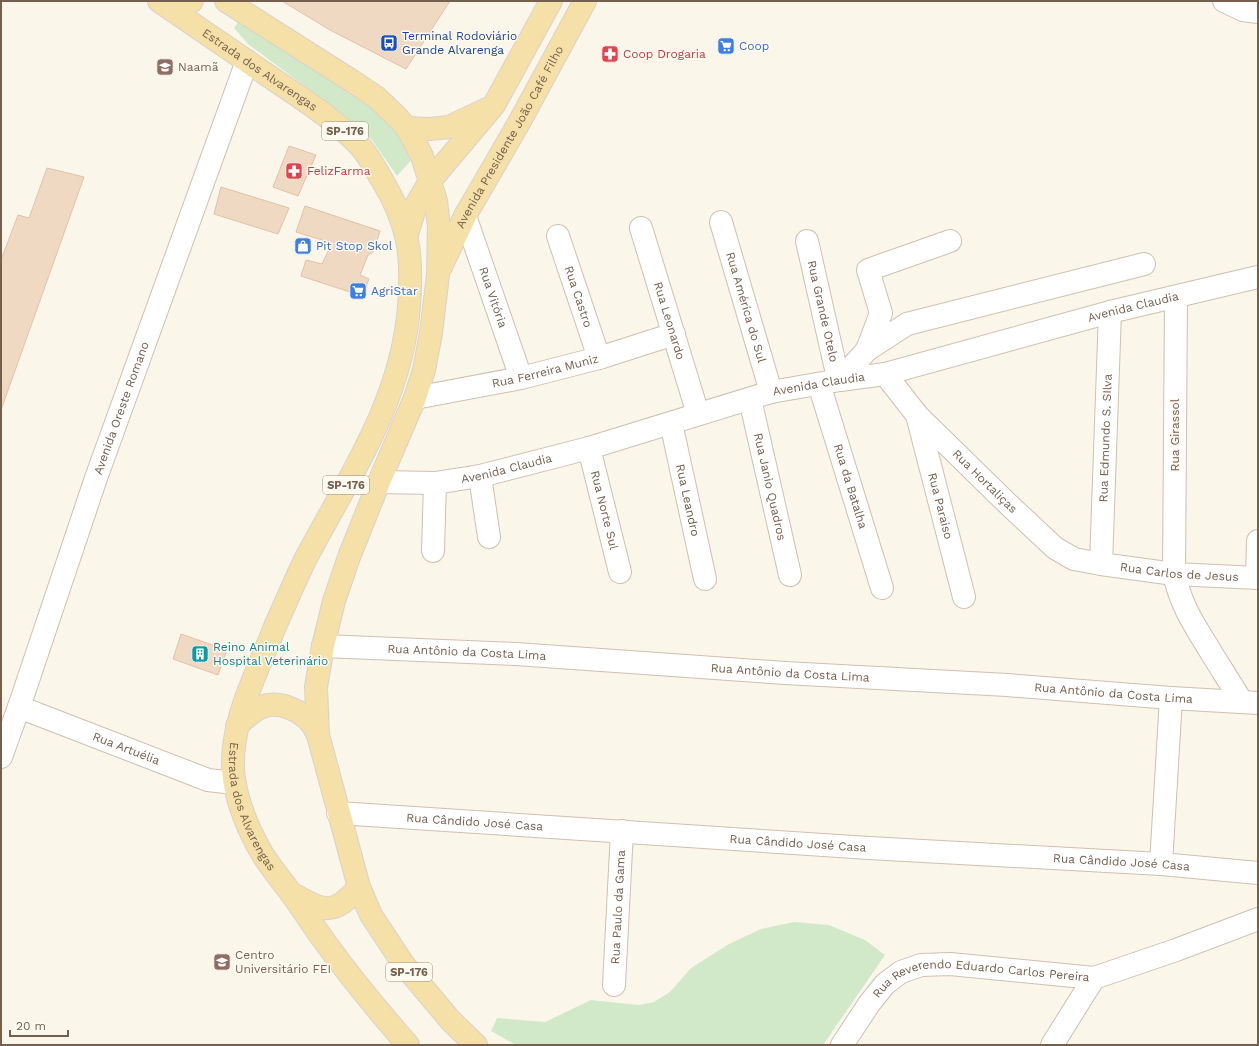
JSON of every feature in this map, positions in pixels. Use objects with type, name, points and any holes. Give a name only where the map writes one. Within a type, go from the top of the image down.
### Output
[{"type":"main road","name":"Estrada dos Alvarengas","points":[[159,1],[343,128],[362,147],[388,190],[398,210],[407,234],[411,262],[409,315],[400,363],[393,387],[374,432],[289,593],[251,686],[237,726],[232,757],[234,783],[240,805],[263,855],[368,999],[408,1045]]},
{"type":"main road","points":[[167,1],[192,1]]},
{"type":"main road","name":"SP-176","points":[[226,1],[269,27],[370,93],[396,116],[407,128],[422,156],[436,201],[438,213],[438,275],[431,333],[424,370],[415,398],[349,557],[334,601],[323,646],[316,687],[318,735],[359,887],[371,915],[404,965],[451,1021],[476,1045]]},
{"type":"main road","points":[[407,234],[416,205],[430,181],[494,106],[551,1]]},
{"type":"main road","name":"Avenida Presidente João Café Filho","points":[[438,275],[465,216],[520,121],[585,1]]},
{"type":"main road","points":[[407,128],[430,129],[449,127],[494,106]]},
{"type":"main road","points":[[237,726],[253,712],[270,704],[291,708],[305,717],[312,724],[318,735]]},
{"type":"main road","points":[[292,894],[313,906],[323,908],[334,907],[341,905],[348,900],[359,887]]},
{"type":"street","points":[[1224,1],[1243,10],[1258,12]]},
{"type":"street","name":"Avenida Oreste Romano","points":[[1,757],[99,470],[247,61]]},
{"type":"street","name":"Rua Vitória","points":[[465,216],[521,378]]},
{"type":"street","name":"Rua América do Sul","points":[[721,222],[772,392]]},
{"type":"street","name":"Rua Leonardo","points":[[641,228],[698,414]]},
{"type":"street","name":"Rua Castro","points":[[558,236],[599,358]]},
{"type":"street","name":"Rua Grande Otelo","points":[[806,241],[835,365],[830,382]]},
{"type":"street","points":[[867,350],[881,313],[868,270],[950,241]]},
{"type":"street","points":[[830,382],[867,350],[907,324],[1144,264]]},
{"type":"street","name":"Avenida Claudia","points":[[379,482],[435,483],[480,476],[589,448],[772,392],[885,374],[1110,312],[1258,277]]},
{"type":"street","name":"Rua Girassol","points":[[1176,297],[1174,574],[1177,588],[1193,624],[1250,703]]},
{"type":"street","name":"Rua Edmundo S. SIlva","points":[[1101,564],[1110,312]]},
{"type":"street","name":"Rua Ferreira Muniz","points":[[415,398],[521,378],[599,358],[674,334]]},
{"type":"street","name":"Rua Hortaliças","points":[[885,374],[917,415],[1055,548],[1074,559],[1101,564]]},
{"type":"street","name":"Rua da Batalha","points":[[830,382],[882,588]]},
{"type":"street","name":"Rua Janio Quadros","points":[[750,399],[790,574]]},
{"type":"street","name":"Rua Paraiso","points":[[917,415],[964,597]]},
{"type":"street","name":"Rua Leandro","points":[[671,422],[705,579]]},
{"type":"street","name":"Rua Norte Sul","points":[[589,448],[620,572]]},
{"type":"street","points":[[480,476],[489,537]]},
{"type":"street","points":[[433,551],[435,483]]},
{"type":"street","points":[[1258,541],[1258,578]]},
{"type":"street","name":"Rua Carlos de Jesus","points":[[1101,564],[1174,574],[1258,578]]},
{"type":"street","name":"Rua Antônio da Costa Lima","points":[[323,646],[516,654],[785,673],[1007,685],[1250,703]]},
{"type":"street","points":[[1161,864],[1171,698]]},
{"type":"street","name":"Rua Artuélia","points":[[19,707],[208,780],[234,783]]},
{"type":"street","name":"Rua Cândido José Casa","points":[[338,813],[869,848],[1161,864],[1258,873]]},
{"type":"street","name":"Rua Paulo da Gama","points":[[614,984],[622,831]]},
{"type":"street","name":"Rua Reverendo Eduardo Carlos Pereira","points":[[842,1045],[869,1004],[885,984],[901,972],[921,965],[950,964],[1094,978],[1176,950],[1258,919]]},
{"type":"street","points":[[1052,1045],[1094,978]]},
{"type":"green space","points":[[238,22],[246,25],[385,114],[414,157],[397,176],[372,140],[345,116],[248,44],[234,28]]},
{"type":"green space","points":[[794,922],[829,925],[865,940],[885,955],[823,1045],[516,1045],[491,1031],[497,1018],[545,1022],[591,1000],[639,1005],[654,1002],[670,992],[691,968],[729,944],[761,929]]},
{"type":"building","name":"Terminal Rodoviário Grande Alvarenga","points":[[282,1],[450,1],[406,69],[330,30]]},
{"type":"building","name":"FelizFarma","points":[[289,146],[316,155],[298,196],[273,187]]},
{"type":"building","points":[[47,168],[84,177],[1,410],[1,260],[18,215],[29,218]]},
{"type":"building","points":[[221,187],[289,208],[278,234],[214,214]]},
{"type":"building","points":[[305,206],[380,231],[373,252],[368,255],[360,275],[369,279],[362,296],[301,276],[306,260],[322,264],[332,243],[296,232]]},
{"type":"building","name":"Reino Animal Hospital Veterinário","points":[[181,634],[227,650],[218,675],[173,659]]},
{"type":"place","name":"Terminal Rodoviário Grande Alvarenga","points":[[389,43]]},
{"type":"place","name":"Coop","points":[[726,46]]},
{"type":"place","name":"Coop Drogaria","points":[[610,54]]},
{"type":"place","name":"Naamã","points":[[165,67]]},
{"type":"place","name":"FelizFarma","points":[[294,171]]},
{"type":"place","name":"Pit Stop Skol","points":[[303,246]]},
{"type":"place","name":"AgriStar","points":[[358,291]]},
{"type":"place","name":"Reino Animal Hospital Veterinário","points":[[200,654]]},
{"type":"place","name":"Centro Universitário FEI","points":[[222,962]]}]
